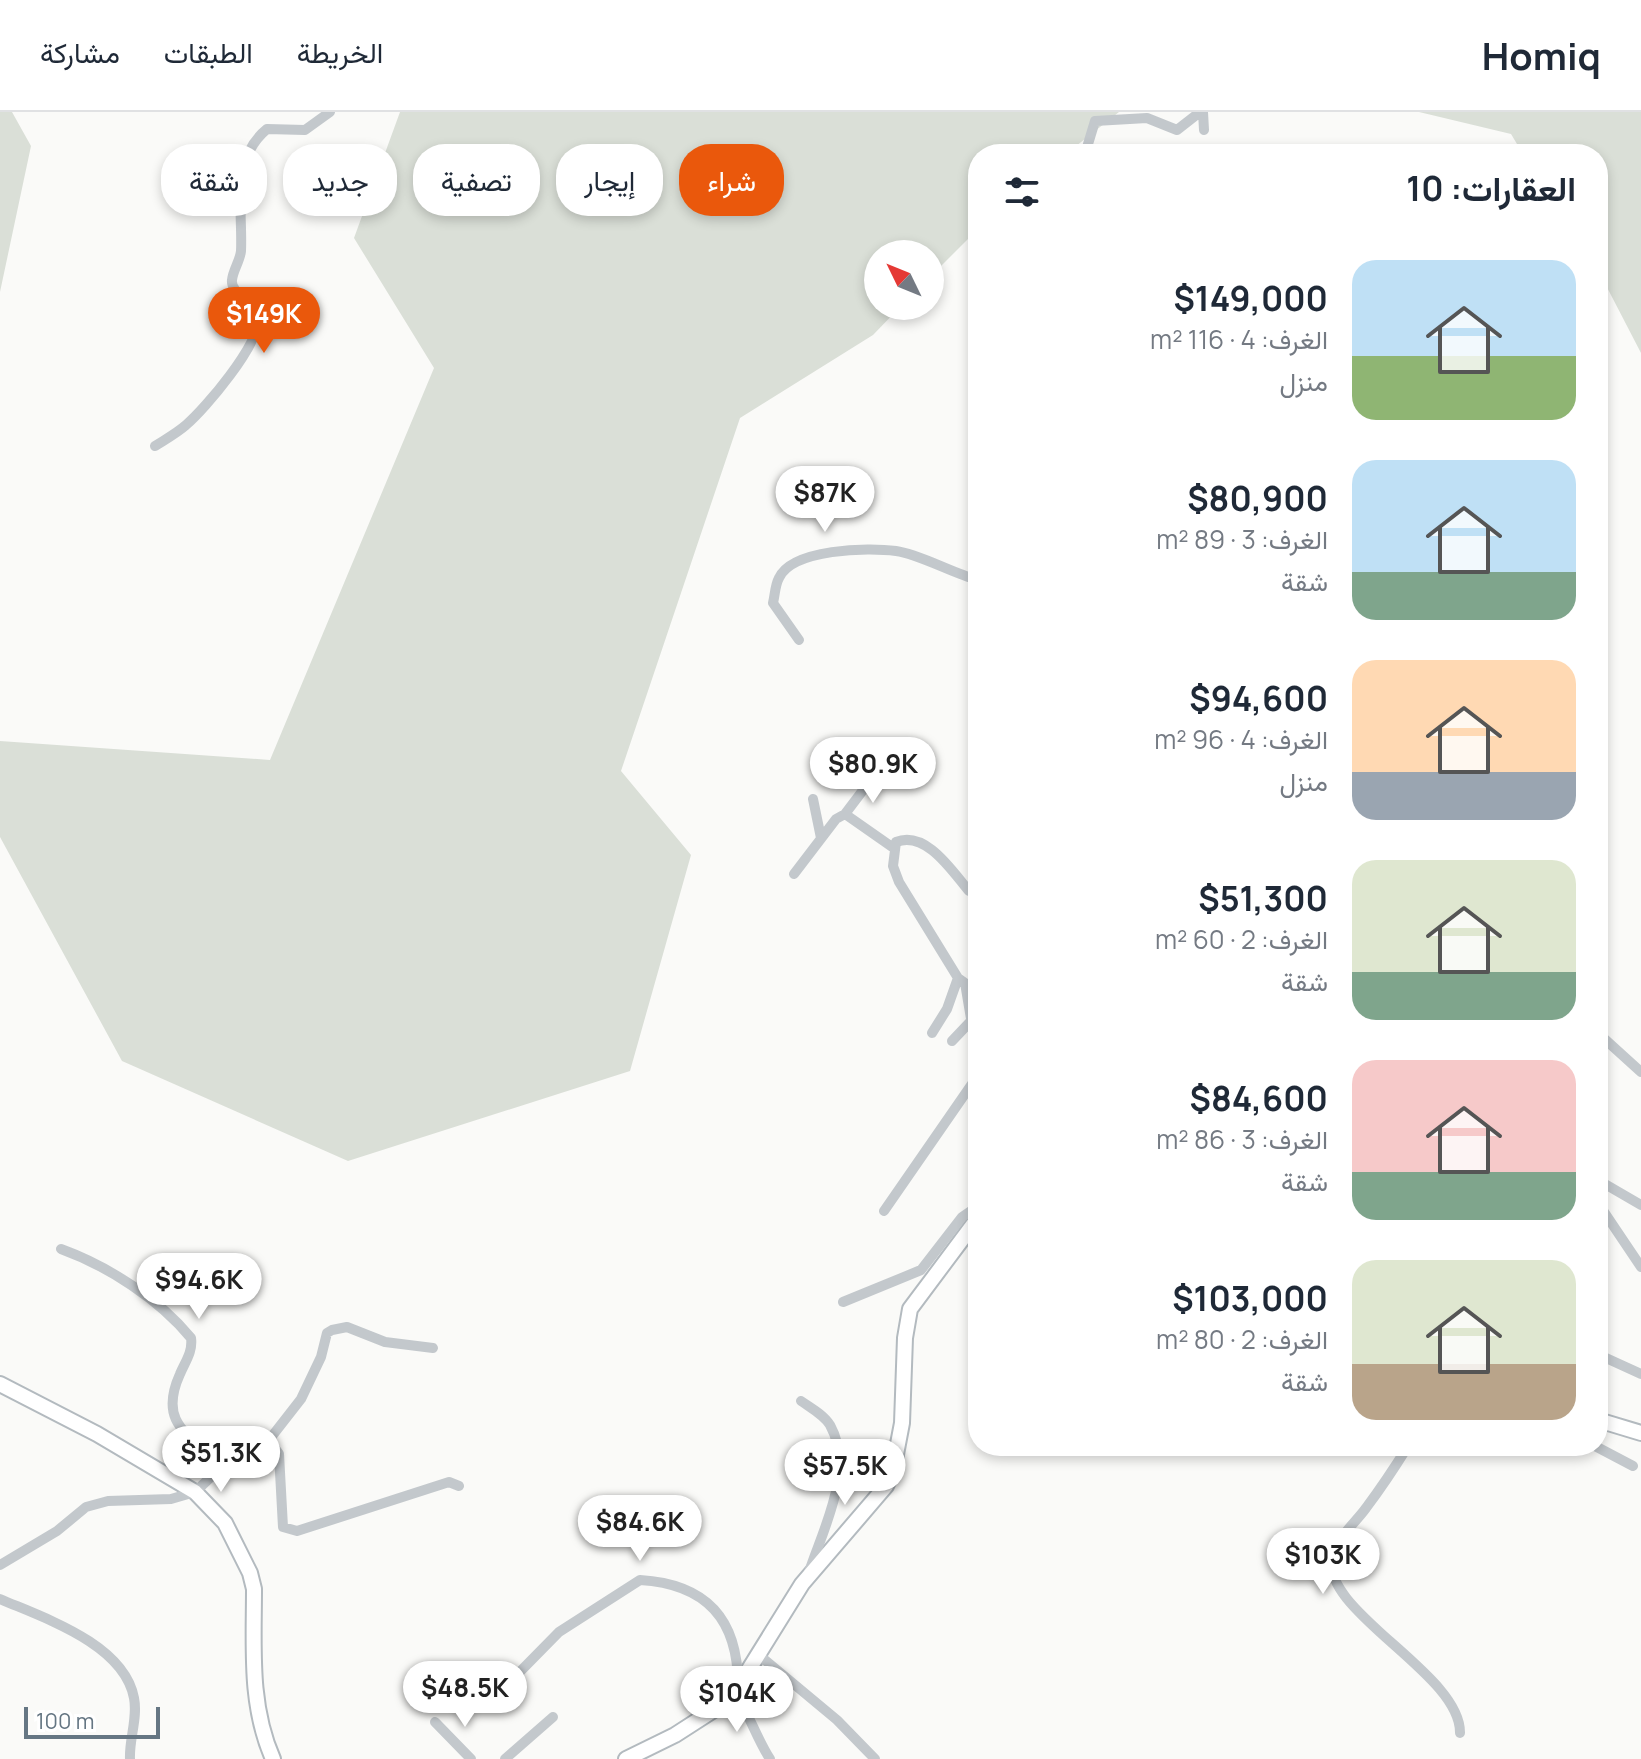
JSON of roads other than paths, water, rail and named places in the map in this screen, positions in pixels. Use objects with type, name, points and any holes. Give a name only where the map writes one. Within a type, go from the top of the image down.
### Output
[{"type":"street","points":[[155,446],[196,416],[256,335],[259,318],[252,304],[233,287],[232,280],[241,251],[238,225],[244,162],[259,135],[267,129],[305,130],[330,112]]},
{"type":"street","points":[[1088,144],[1095,121],[1147,118],[1177,130],[1201,112],[1204,130]]},
{"type":"street","points":[[799,640],[773,603],[779,576],[797,562],[828,551],[897,551],[968,577]]},
{"type":"street","points":[[794,874],[873,777]]},
{"type":"street","points":[[813,799],[821,838]]},
{"type":"street","points":[[845,814],[895,849]]},
{"type":"street","points":[[968,890],[945,861],[919,843],[905,838],[896,842],[893,866],[899,882],[968,993]]},
{"type":"street","points":[[932,1033],[947,1009],[958,978]]},
{"type":"street","points":[[952,1041],[968,1024]]},
{"type":"street","points":[[1608,1042],[1641,1072]]},
{"type":"street","points":[[884,1211],[968,1090]]},
{"type":"street","points":[[1608,1186],[1641,1205]]},
{"type":"street","points":[[843,1302],[921,1270],[968,1213]]},
{"type":"street","points":[[1608,1218],[1641,1267]]},
{"type":"street","points":[[626,1759],[699,1721],[736,1689],[807,1577],[886,1486],[893,1470],[902,1423],[905,1338],[910,1309],[968,1233]]},
{"type":"street","points":[[61,1249],[103,1268],[163,1310],[191,1338],[191,1351],[174,1386],[170,1410],[181,1430],[223,1467]]},
{"type":"street","points":[[0,1565],[21,1555],[97,1502],[171,1499],[195,1492],[233,1456],[269,1440],[301,1399],[318,1365],[327,1333],[332,1330],[347,1327],[385,1342],[433,1348]]},
{"type":"street","points":[[1608,1359],[1641,1374]]},
{"type":"street","points":[[0,1384],[97,1434],[195,1492],[225,1523],[250,1573],[254,1589],[255,1691],[262,1728],[273,1759]]},
{"type":"street","points":[[801,1401],[831,1426],[837,1456],[833,1503],[807,1577]]},
{"type":"street","points":[[1608,1423],[1641,1433]]},
{"type":"street","points":[[269,1440],[279,1454],[283,1527],[289,1530],[297,1531],[449,1482],[459,1486]]},
{"type":"street","points":[[1608,1453],[1633,1466]]},
{"type":"street","points":[[1401,1456],[1338,1543],[1332,1570],[1347,1602],[1382,1631],[1448,1704],[1460,1724],[1460,1733]]},
{"type":"street","points":[[502,1690],[559,1632],[640,1580],[658,1582],[696,1596],[720,1616],[734,1639],[736,1689],[757,1740],[770,1759]]},
{"type":"street","points":[[0,1599],[58,1625],[102,1650],[119,1664],[135,1699],[129,1759]]},
{"type":"street","points":[[759,1655],[848,1730],[875,1759]]},
{"type":"street","points":[[505,1759],[553,1717]]},
{"type":"street","points":[[435,1722],[471,1759]]}]
